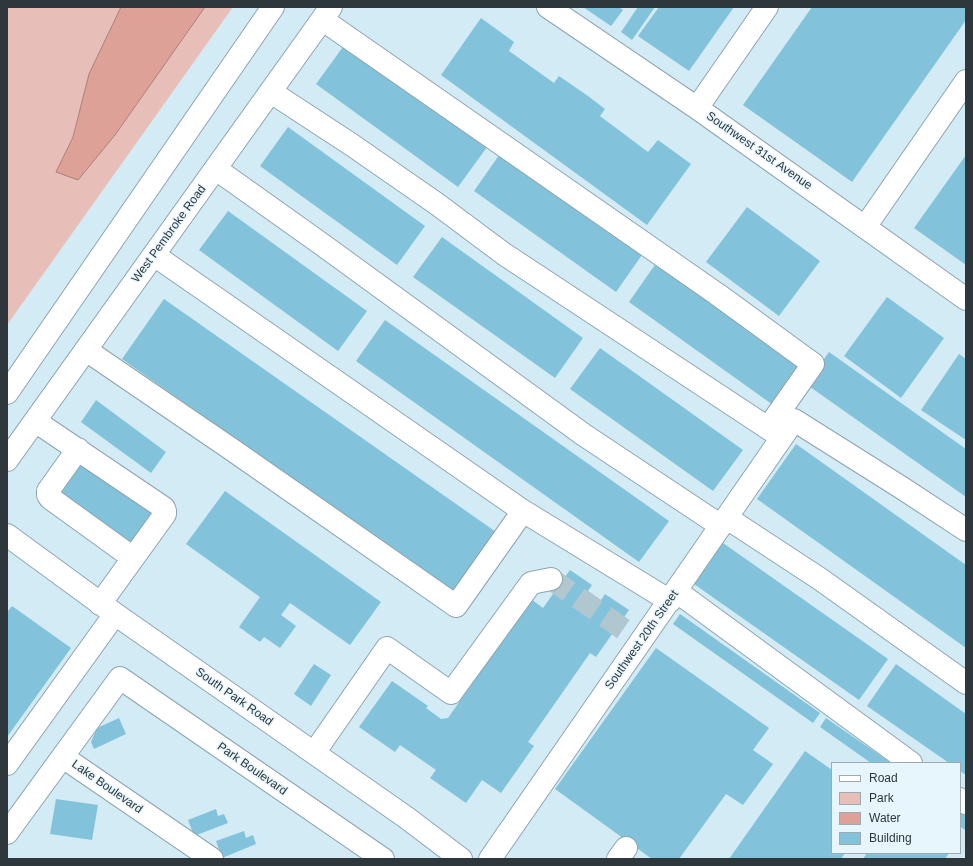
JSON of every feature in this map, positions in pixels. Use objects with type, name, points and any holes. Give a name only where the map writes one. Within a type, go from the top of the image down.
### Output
[{"type":"street","points":[[7,393],[273,7]]},
{"type":"street","name":"Southwest 31st Avenue","points":[[548,7],[697,108],[966,299]]},
{"type":"street","points":[[697,108],[767,7]]},
{"type":"street","name":"West Pembroke Road","points":[[7,460],[327,13]]},
{"type":"street","name":"Southwest 20th Street","points":[[327,13],[813,364],[781,429],[724,522],[673,596],[635,637],[490,859]]},
{"type":"street","points":[[865,227],[966,81]]},
{"type":"street","points":[[271,92],[358,149],[437,204],[504,254],[781,429],[902,488],[966,530]]},
{"type":"street","points":[[216,169],[320,242],[584,435],[724,522],[820,579],[966,683]]},
{"type":"street","points":[[154,255],[523,512],[673,596],[910,762]]},
{"type":"street","points":[[86,350],[456,606],[523,512]]},
{"type":"street","points":[[7,764],[108,609],[133,558],[165,514],[164,508],[35,420]]},
{"type":"street","points":[[78,450],[48,491],[48,495],[50,498],[133,558]]},
{"type":"street","name":"South Park Road","points":[[7,535],[108,609],[407,818],[462,859]]},
{"type":"street","points":[[314,753],[387,648],[452,693],[531,583],[551,579]]},
{"type":"street","name":"Lake Boulevard","points":[[120,678],[63,756],[212,859]]},
{"type":"street","name":"Park Boulevard","points":[[120,678],[383,859]]},
{"type":"street","points":[[7,833],[63,756]]},
{"type":"green space","points":[[7,7],[233,7],[7,325]]},
{"type":"water","points":[[121,7],[205,7],[115,135],[78,180],[56,172],[73,137],[89,74]]},
{"type":"building","points":[[583,7],[619,7],[623,10],[611,26]]},
{"type":"building","points":[[638,7],[655,7],[632,40],[621,32]]},
{"type":"building","points":[[659,7],[734,7],[689,71],[638,36]]},
{"type":"building","points":[[812,7],[966,7],[966,20],[852,182],[743,105]]},
{"type":"building","points":[[481,18],[514,42],[509,51],[554,83],[559,76],[588,96],[605,109],[600,116],[648,152],[658,140],[691,164],[647,225],[441,75]]},
{"type":"building","points":[[348,40],[490,143],[458,187],[316,84]]},
{"type":"building","points":[[288,127],[425,226],[397,265],[260,166]]},
{"type":"building","points":[[502,151],[644,252],[616,292],[474,191]]},
{"type":"building","points":[[966,155],[966,265],[914,228]]},
{"type":"building","points":[[747,207],[820,261],[779,316],[706,262]]},
{"type":"building","points":[[228,211],[367,311],[338,351],[199,250]]},
{"type":"building","points":[[442,237],[583,338],[555,378],[413,277]]},
{"type":"building","points":[[659,259],[804,362],[773,405],[629,302]]},
{"type":"building","points":[[887,297],[944,338],[901,398],[844,356]]},
{"type":"building","points":[[164,299],[496,532],[453,592],[122,359]]},
{"type":"building","points":[[385,320],[669,521],[639,562],[356,361]]},
{"type":"building","points":[[600,348],[743,450],[713,491],[570,389]]},
{"type":"building","points":[[829,352],[966,449],[966,497],[806,384]]},
{"type":"building","points":[[959,354],[966,359],[966,440],[921,410]]},
{"type":"building","points":[[96,400],[166,452],[151,473],[81,422]]},
{"type":"building","points":[[796,444],[966,565],[966,648],[757,499]]},
{"type":"building","points":[[78,459],[157,515],[137,546],[56,490]]},
{"type":"building","points":[[225,491],[381,602],[350,645],[290,603],[281,615],[296,626],[280,648],[264,637],[260,642],[239,627],[260,597],[186,544]]},
{"type":"building","points":[[723,543],[888,659],[859,700],[694,584]]},
{"type":"building","points":[[570,570],[592,585],[588,591],[601,600],[605,594],[629,610],[596,657],[590,653],[528,742],[534,746],[501,793],[482,780],[466,803],[430,778],[436,770],[400,745],[395,752],[359,727],[392,681],[428,706],[426,708],[441,719],[448,718],[531,599],[543,608]]},
{"type":"building","points":[[12,606],[71,648],[7,737],[7,612]]},
{"type":"building","points":[[680,614],[820,713],[813,723],[673,624]]},
{"type":"building","points":[[656,648],[769,728],[753,750],[773,764],[743,805],[726,794],[679,859],[652,859],[555,789]]},
{"type":"building","points":[[314,664],[331,675],[311,706],[294,694]]},
{"type":"building","points":[[896,664],[966,714],[966,775],[961,772],[961,762],[948,762],[867,706]]},
{"type":"building","points":[[119,718],[126,734],[94,749],[91,742],[97,728]]},
{"type":"building","points":[[826,718],[890,762],[870,762],[820,727]]},
{"type":"building","points":[[805,751],[831,769],[831,854],[844,854],[841,859],[729,859]]},
{"type":"building","points":[[56,799],[98,805],[92,840],[50,834]]},
{"type":"building","points":[[216,809],[218,816],[224,814],[228,823],[194,836],[188,820]]},
{"type":"building","points":[[961,812],[966,816],[966,831],[961,827]]},
{"type":"building","points":[[244,831],[246,838],[253,835],[256,844],[222,858],[216,841]]},
{"type":"building","points":[[866,854],[948,854],[945,859],[863,859]]},
{"type":"tunnel","points":[[551,579],[629,633]]}]
